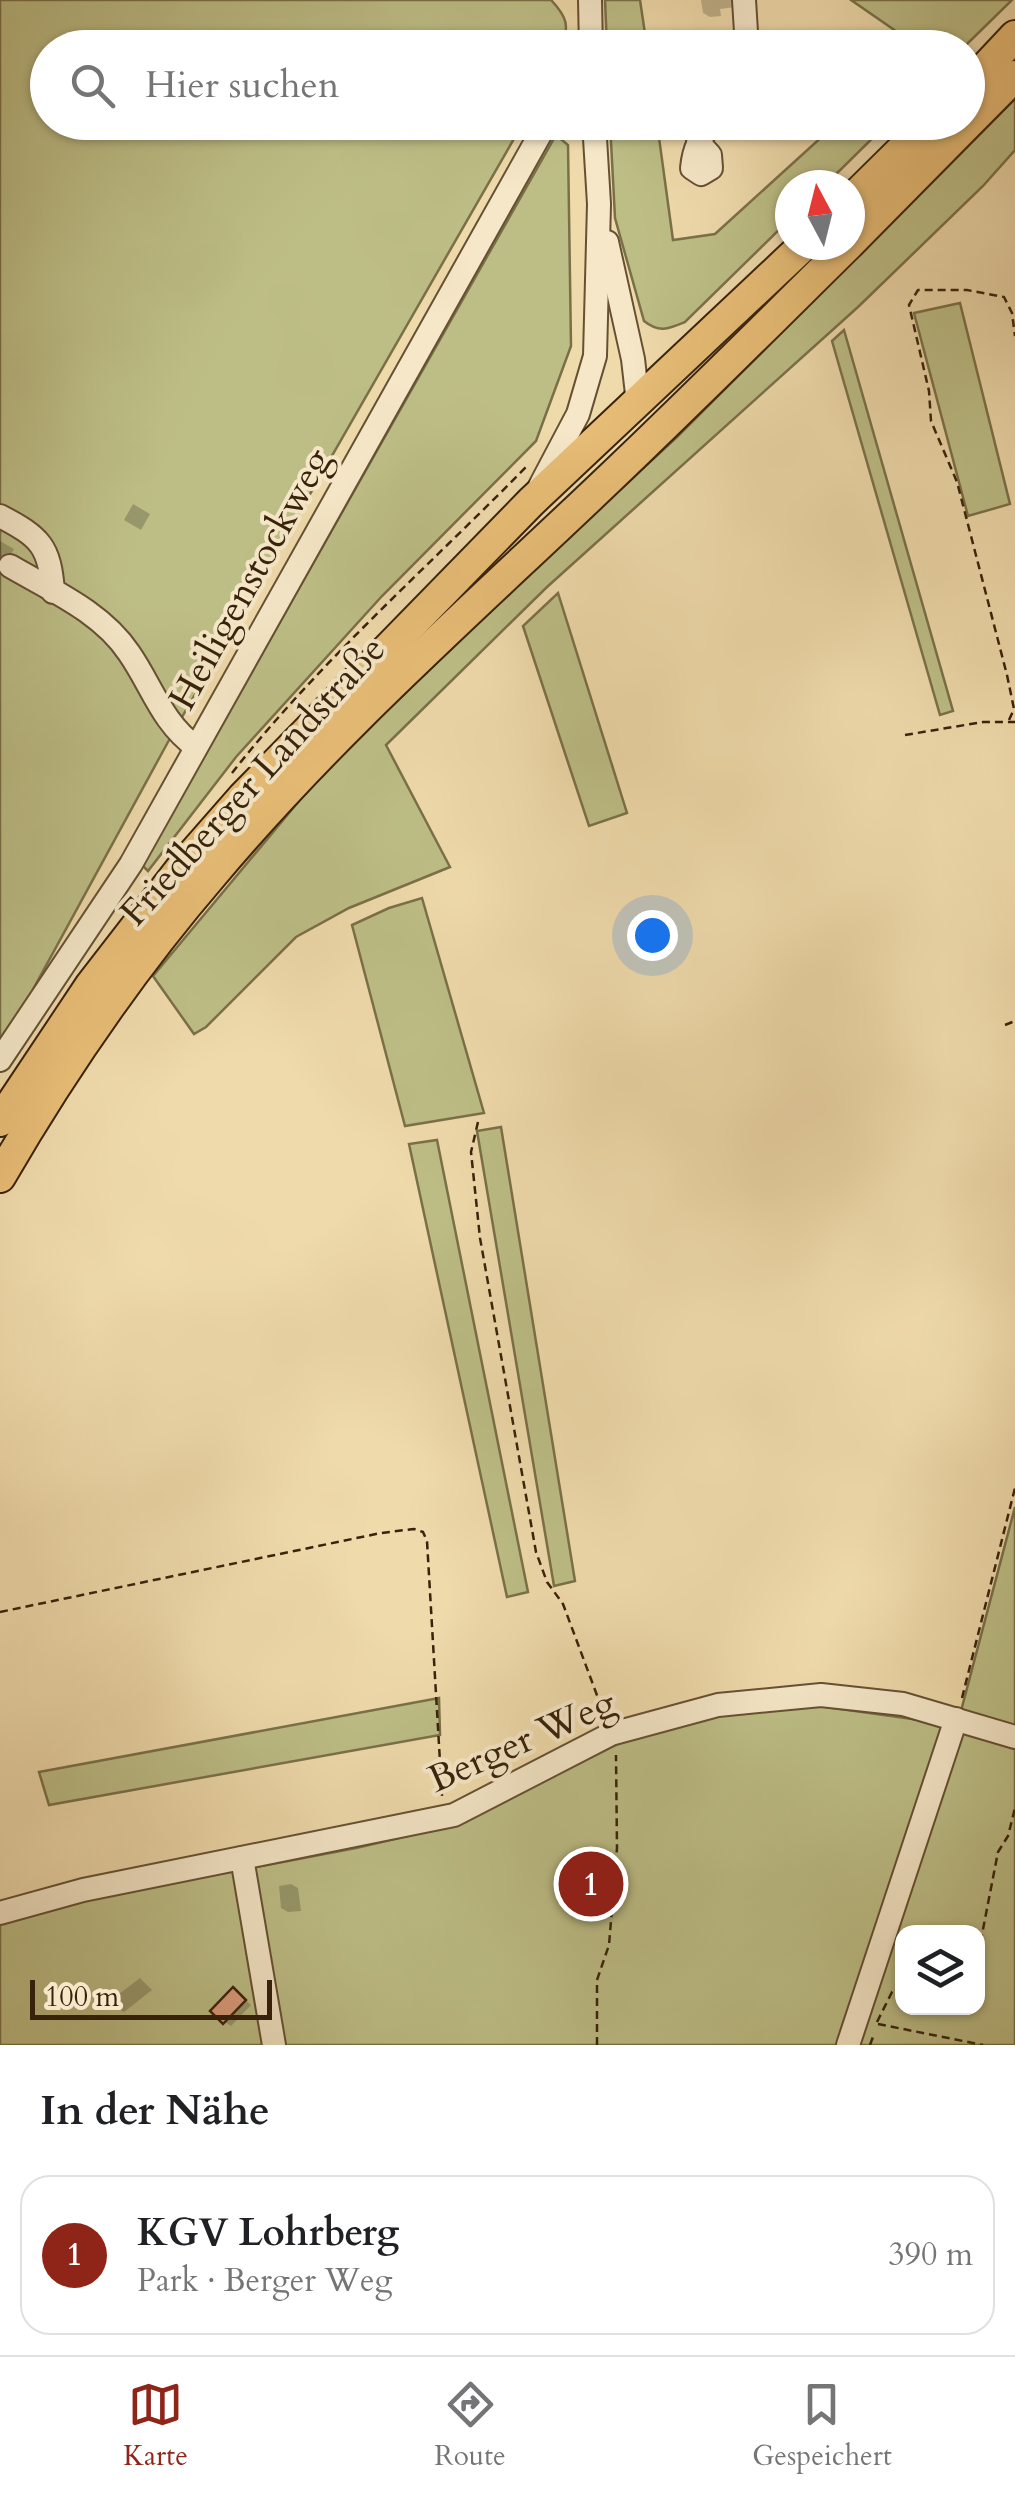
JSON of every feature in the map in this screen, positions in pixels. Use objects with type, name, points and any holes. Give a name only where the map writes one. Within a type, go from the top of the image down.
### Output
[{"type":"main road","points":[[985,68],[1015,36]]},
{"type":"main road","name":"Friedberger Landstraße","points":[[985,106],[1015,76]]},
{"type":"main road","points":[[865,187],[912,140]]},
{"type":"main road","name":"Friedberger Landstraße","points":[[865,228],[952,140]]},
{"type":"main road","points":[[611,477],[632,434],[638,403],[788,260]]},
{"type":"main road","name":"Friedberger Landstraße","points":[[0,1177],[117,995],[214,872],[388,690],[833,260]]},
{"type":"main road","name":"Friedberger Landstraße","points":[[0,1122],[90,986],[243,797],[532,502],[638,403]]},
{"type":"street","points":[[590,0],[591,30]]},
{"type":"street","points":[[744,0],[746,30]]},
{"type":"street","name":"Heiligenstockweg","points":[[0,1060],[130,864],[537,140]]},
{"type":"street","name":"Friedberger Landstraße","points":[[532,502],[589,386],[596,342],[599,204],[595,140]]},
{"type":"street","name":"Friedberger Landstraße","points":[[599,204],[633,359],[638,403]]},
{"type":"street","points":[[0,516],[42,543],[51,561],[54,592]]},
{"type":"street","points":[[10,566],[88,612],[128,650],[174,731],[196,747]]},
{"type":"street","name":"Berger Weg","points":[[0,1913],[83,1890],[454,1815],[610,1734],[718,1705],[821,1695],[903,1704],[1015,1737]]},
{"type":"street","points":[[848,2045],[956,1719]]},
{"type":"street","points":[[242,1858],[274,2045]]},
{"type":"path","points":[[1009,720],[1014,709],[1007,676],[957,482],[931,421],[929,391],[909,305],[918,290],[968,290],[1004,297],[1012,314],[1015,336]]},
{"type":"path","points":[[227,780],[262,735],[528,465]]},
{"type":"path","points":[[905,735],[1015,722]]},
{"type":"path","points":[[1006,1025],[1015,1022]]},
{"type":"path","points":[[478,1122],[471,1152],[480,1238],[536,1552],[547,1582],[564,1604],[616,1750],[617,1848],[609,1945],[597,1980],[597,2045]]},
{"type":"path","points":[[956,1719],[1015,1488]]},
{"type":"path","points":[[0,1612],[290,1550],[381,1533],[414,1529],[423,1532],[434,1618],[442,1818]]},
{"type":"path","points":[[984,1925],[998,1852],[1008,1836],[1015,1808]]},
{"type":"path","points":[[870,2045],[876,2024],[895,1989]]},
{"type":"path","points":[[876,2024],[984,2045]]},
{"type":"green space","points":[[0,0],[551,0],[564,17],[566,30],[30,30],[30,140],[513,140],[174,731],[0,1050]]},
{"type":"green space","points":[[605,0],[640,0],[644,30],[606,30]]},
{"type":"green space","points":[[851,0],[1012,0],[981,30],[894,30]]},
{"type":"green space","points":[[1015,99],[1015,150],[983,186],[858,307],[547,587],[386,745],[450,867],[349,908],[296,937],[206,1027],[194,1034],[153,976],[309,789],[537,566],[677,437],[854,260],[865,260],[865,249],[974,140],[985,140],[985,129]]},
{"type":"green space","points":[[553,140],[562,140],[568,145],[571,346],[536,441],[382,596],[236,757],[148,871],[142,865]]},
{"type":"green space","points":[[611,140],[659,140],[673,240],[715,234],[775,179],[775,234],[685,322],[664,329],[644,321],[615,218]]},
{"type":"green space","points":[[818,140],[871,140],[840,170],[785,170]]},
{"type":"green space","points":[[960,303],[1010,504],[968,516],[914,313]]},
{"type":"green space","points":[[844,330],[953,711],[940,715],[832,341]]},
{"type":"green space","points":[[558,593],[627,813],[589,826],[523,626]]},
{"type":"green space","points":[[422,898],[484,1113],[405,1126],[352,925]]},
{"type":"green space","points":[[501,1127],[575,1581],[554,1586],[477,1131]]},
{"type":"green space","points":[[437,1140],[528,1592],[507,1597],[409,1144]]},
{"type":"green space","points":[[1015,1507],[1015,1728],[961,1711]]},
{"type":"green space","points":[[439,1698],[440,1735],[49,1805],[39,1772]]},
{"type":"green space","points":[[819,1706],[934,1722],[1015,1747],[1015,2045],[0,2045],[0,1923],[83,1900],[455,1825],[622,1742],[719,1715]]},
{"type":"building","points":[[233,1987],[246,2000],[223,2024],[210,2011]]},
{"type":"place","name":"KGV Lohrberg","points":[[591,1884]]}]
